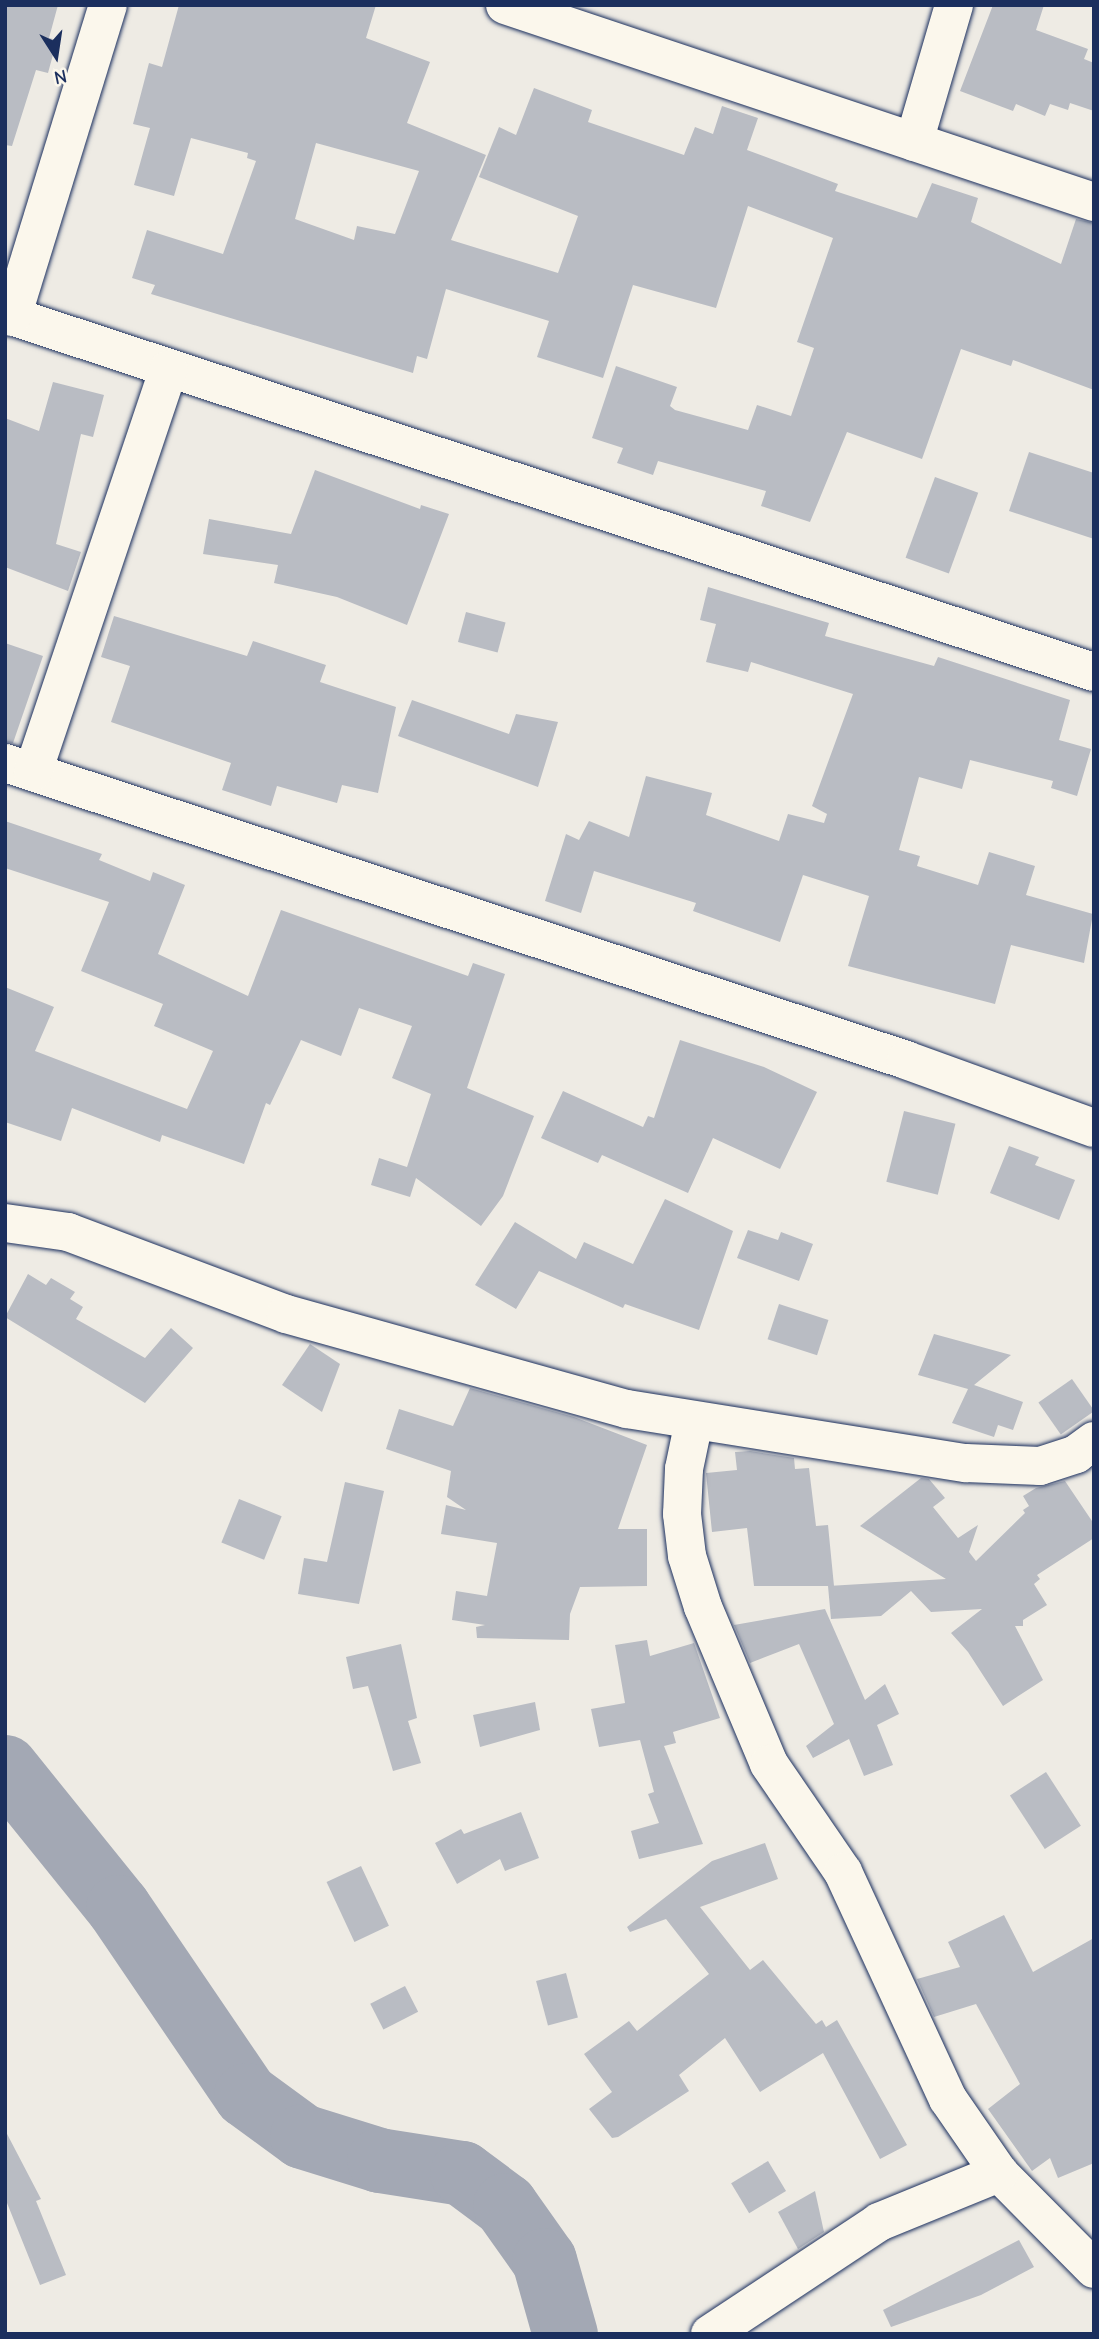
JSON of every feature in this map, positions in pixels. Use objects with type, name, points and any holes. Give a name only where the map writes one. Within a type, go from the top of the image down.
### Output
[{"type":"street","points":[[108,5],[9,316],[1094,672]]},
{"type":"street","points":[[505,5],[1094,202]]},
{"type":"street","points":[[914,142],[954,5]]},
{"type":"street","points":[[169,369],[19,767],[906,1060],[1094,1128]]},
{"type":"street","points":[[5,1223],[68,1232],[286,1314],[627,1409],[966,1463],[1040,1466],[1076,1454],[1094,1441]]},
{"type":"street","points":[[694,1421],[684,1469],[682,1514],[687,1556],[703,1607],[769,1764],[842,1872],[948,2099],[999,2173],[1094,2269]]},
{"type":"street","points":[[710,2334],[879,2222],[999,2173]]},
{"type":"building","points":[[5,5],[58,5],[49,38],[57,40],[48,73],[36,70],[12,146],[5,145]]},
{"type":"building","points":[[179,5],[376,5],[366,38],[430,62],[407,123],[486,155],[451,240],[558,273],[578,216],[479,177],[499,127],[516,135],[534,88],[592,110],[588,122],[684,155],[695,127],[713,134],[722,106],[758,118],[747,150],[838,184],[835,191],[917,218],[932,183],[978,198],[971,222],[1061,264],[1076,219],[1094,223],[1094,390],[1013,360],[1011,366],[961,349],[922,459],[847,432],[810,522],[761,506],[766,491],[658,461],[653,475],[617,463],[623,448],[592,438],[616,366],[677,387],[670,406],[675,410],[748,430],[757,405],[791,416],[814,348],[797,342],[833,238],[748,206],[716,308],[633,285],[603,378],[537,357],[549,321],[446,289],[427,359],[417,356],[413,373],[151,294],[155,285],[132,278],[147,230],[223,254],[256,161],[247,158],[248,153],[191,138],[174,196],[134,185],[150,128],[133,124],[149,63],[162,67]],"holes":[[[316,143],[419,171],[395,234],[357,226],[354,240],[295,219]]]},
{"type":"building","points":[[993,5],[1044,5],[1036,30],[1088,49],[1084,59],[1094,63],[1094,111],[1070,103],[1068,110],[1050,104],[1045,116],[1016,104],[1013,111],[960,91]]},
{"type":"building","points":[[53,382],[104,395],[93,437],[81,434],[56,544],[81,552],[68,591],[5,567],[5,418],[39,431]]},
{"type":"building","points":[[1029,452],[1094,473],[1094,539],[1009,511]]},
{"type":"building","points":[[315,470],[420,509],[421,505],[449,514],[407,625],[337,597],[274,583],[278,565],[203,554],[209,519],[291,534]]},
{"type":"building","points":[[935,477],[978,493],[949,574],[906,558]]},
{"type":"building","points":[[708,587],[829,623],[825,636],[934,666],[938,657],[1070,700],[1059,740],[1091,749],[1077,796],[1051,788],[1053,781],[970,760],[962,789],[919,777],[899,850],[920,856],[917,866],[978,885],[989,852],[1035,866],[1026,895],[1093,914],[1084,963],[1011,945],[995,1004],[848,966],[869,896],[803,875],[780,942],[693,911],[696,903],[594,871],[581,913],[545,901],[566,834],[579,840],[589,821],[629,837],[646,776],[712,793],[706,815],[779,841],[788,814],[824,823],[827,814],[812,806],[853,694],[751,662],[748,672],[706,662],[716,624],[700,620]]},
{"type":"building","points":[[466,612],[506,623],[498,653],[458,642]]},
{"type":"building","points":[[114,616],[247,656],[253,641],[326,665],[320,682],[396,707],[378,793],[342,785],[337,803],[277,786],[271,806],[222,790],[231,763],[111,722],[130,666],[101,657]]},
{"type":"building","points":[[5,643],[43,656],[13,743],[5,742]]},
{"type":"building","points":[[412,700],[509,734],[516,714],[558,722],[538,787],[398,736]]},
{"type":"building","points":[[5,821],[102,854],[99,860],[150,881],[153,872],[185,885],[158,954],[248,996],[281,910],[468,976],[473,963],[505,974],[467,1088],[534,1116],[503,1196],[481,1226],[416,1178],[410,1197],[371,1185],[379,1158],[407,1167],[431,1094],[392,1078],[412,1026],[359,1008],[341,1056],[301,1040],[270,1105],[266,1103],[244,1164],[162,1135],[160,1142],[72,1108],[61,1141],[5,1122],[5,987],[54,1007],[35,1051],[187,1109],[213,1051],[154,1026],[163,1004],[81,971],[109,902],[5,868]]},
{"type":"building","points":[[680,1040],[764,1067],[817,1092],[780,1169],[713,1138],[688,1193],[602,1155],[598,1163],[541,1138],[563,1091],[643,1127],[648,1116],[654,1118]]},
{"type":"building","points":[[904,1111],[955,1124],[938,1195],[886,1182]]},
{"type":"building","points":[[1009,1146],[1039,1157],[1035,1165],[1075,1180],[1059,1220],[990,1193]]},
{"type":"building","points":[[665,1199],[733,1231],[699,1330],[625,1304],[623,1308],[539,1271],[516,1309],[475,1285],[515,1222],[576,1259],[584,1242],[633,1264]]},
{"type":"building","points":[[748,1230],[778,1240],[781,1232],[813,1244],[799,1281],[737,1258]]},
{"type":"building","points":[[28,1274],[46,1285],[51,1278],[75,1292],[70,1299],[83,1307],[76,1319],[145,1358],[171,1328],[193,1348],[145,1403],[5,1317]]},
{"type":"building","points":[[779,1304],[828,1320],[817,1355],[768,1339]]},
{"type":"building","points":[[934,1334],[1011,1355],[974,1385],[1023,1402],[1013,1430],[998,1425],[994,1437],[952,1423],[968,1389],[918,1375]]},
{"type":"building","points":[[310,1344],[340,1364],[322,1412],[282,1385]]},
{"type":"building","points":[[1072,1379],[1094,1411],[1061,1434],[1038,1403]]},
{"type":"building","points":[[470,1388],[574,1417],[647,1445],[618,1529],[647,1529],[647,1586],[580,1587],[570,1614],[569,1640],[477,1638],[476,1627],[485,1625],[452,1620],[456,1591],[487,1596],[497,1543],[441,1534],[446,1505],[466,1510],[447,1497],[451,1471],[386,1449],[399,1409],[453,1426]]},
{"type":"building","points":[[750,1451],[794,1458],[795,1469],[809,1468],[816,1526],[828,1525],[834,1586],[754,1586],[747,1528],[712,1532],[706,1473],[737,1470],[735,1452]]},
{"type":"building","points":[[921,1478],[929,1479],[945,1498],[933,1507],[958,1538],[978,1525],[969,1552],[976,1561],[1025,1513],[1023,1510],[1029,1506],[1023,1496],[1036,1488],[1065,1481],[1094,1524],[1094,1538],[1037,1575],[1040,1579],[1034,1584],[1047,1605],[1023,1620],[1023,1626],[1015,1626],[1043,1680],[1003,1706],[968,1652],[951,1633],[982,1609],[931,1612],[911,1591],[881,1616],[831,1619],[828,1586],[946,1579],[860,1526]]},
{"type":"building","points":[[345,1482],[384,1491],[359,1604],[298,1594],[304,1558],[327,1562]]},
{"type":"building","points":[[239,1499],[282,1516],[264,1560],[221,1543]]},
{"type":"building","points":[[825,1609],[865,1700],[885,1684],[899,1714],[877,1725],[893,1765],[864,1776],[849,1739],[813,1758],[806,1746],[834,1724],[799,1644],[750,1663],[734,1625]]},
{"type":"building","points":[[647,1640],[650,1656],[694,1643],[720,1718],[673,1732],[676,1743],[664,1746],[703,1844],[639,1859],[631,1831],[659,1823],[648,1794],[654,1792],[640,1740],[599,1747],[591,1709],[625,1703],[615,1645]]},
{"type":"building","points":[[401,1644],[417,1718],[408,1721],[421,1763],[393,1771],[368,1686],[353,1689],[346,1657]]},
{"type":"building","points":[[535,1702],[540,1730],[480,1747],[473,1715]]},
{"type":"building","points":[[1046,1772],[1081,1826],[1045,1849],[1010,1795]]},
{"type":"building","points":[[521,1812],[539,1858],[505,1871],[500,1859],[457,1884],[435,1843],[461,1829],[464,1834]]},
{"type":"building","points":[[765,1843],[778,1879],[700,1907],[750,1970],[763,1960],[816,2024],[822,2020],[826,2027],[837,2020],[907,2145],[880,2159],[823,2053],[760,2092],[725,2038],[679,2075],[689,2091],[618,2137],[612,2138],[589,2109],[612,2092],[584,2054],[629,2021],[637,2031],[709,1974],[666,1919],[630,1932],[627,1927],[712,1861]]},
{"type":"building","points":[[361,1866],[389,1926],[354,1942],[327,1882]]},
{"type":"building","points":[[1004,1915],[1033,1972],[1094,1938],[1094,2163],[1058,2178],[1050,2158],[1032,2171],[988,2109],[1020,2084],[976,2004],[934,2017],[917,1979],[960,1967],[948,1942]]},
{"type":"building","points":[[566,1973],[578,2017],[548,2025],[536,1981]]},
{"type":"building","points":[[405,1986],[418,2012],[383,2030],[370,2004]]},
{"type":"building","points":[[5,2130],[41,2199],[36,2201],[66,2275],[40,2285],[5,2198]]},
{"type":"building","points":[[768,2161],[786,2191],[749,2213],[731,2183]]},
{"type":"building","points":[[815,2191],[824,2232],[798,2249],[778,2212]]},
{"type":"building","points":[[1019,2240],[1034,2267],[981,2295],[891,2327],[883,2310]]},
{"type":"waterway","points":[[5,1767],[118,1907],[246,2095],[302,2136],[379,2160],[462,2173],[505,2205],[544,2260],[565,2334]]}]
